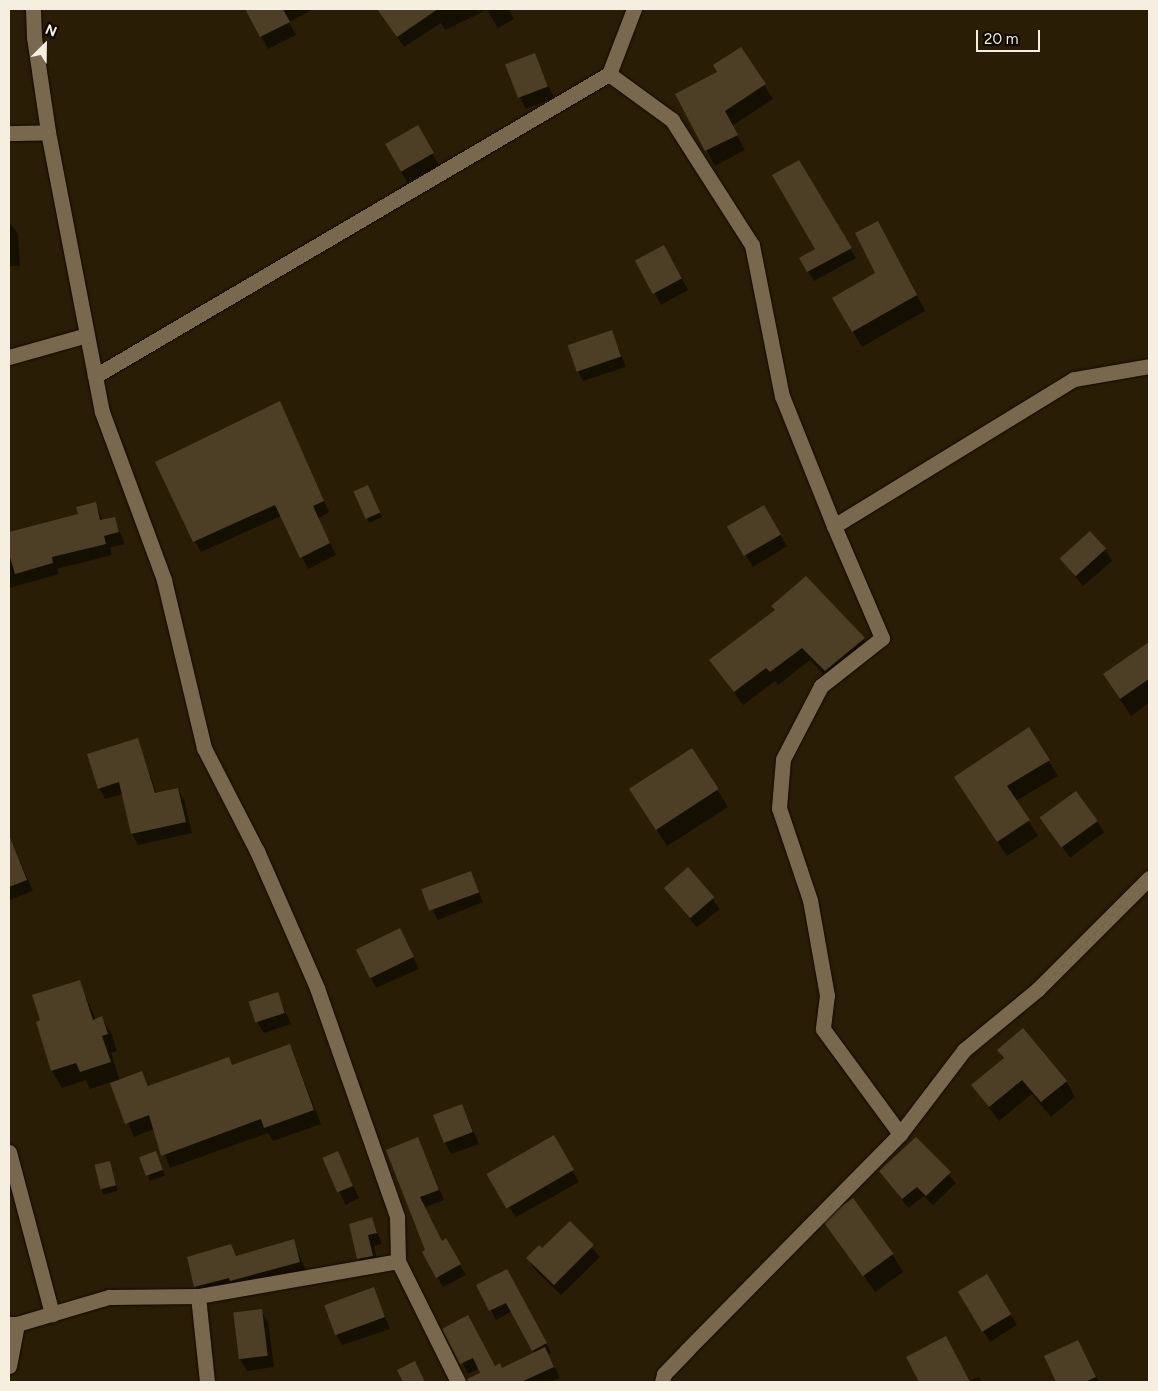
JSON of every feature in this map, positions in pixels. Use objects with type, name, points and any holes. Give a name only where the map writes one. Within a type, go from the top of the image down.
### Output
[{"type":"street","points":[[33,9],[34,37],[48,132],[102,412],[164,580],[204,748],[257,851],[317,988],[397,1217],[398,1261],[458,1382]]},
{"type":"street","points":[[94,376],[609,74],[634,9]]},
{"type":"street","points":[[609,74],[672,120],[752,245],[782,396],[834,526],[882,638],[821,686],[783,759],[779,808],[810,900],[827,995],[823,1029],[900,1134]]},
{"type":"street","points":[[9,133],[48,132]]},
{"type":"street","points":[[9,357],[87,335]]},
{"type":"street","points":[[834,526],[1074,379],[1149,366]]},
{"type":"street","points":[[662,1382],[664,1374],[686,1350],[900,1134],[964,1050],[1038,989],[1149,878]]},
{"type":"street","points":[[9,1152],[52,1314]]},
{"type":"street","points":[[9,1366],[13,1324],[109,1297],[198,1296],[398,1261]]},
{"type":"street","points":[[198,1296],[207,1382]]},
{"type":"building","points":[[245,9],[283,9],[290,22],[260,37]]},
{"type":"building","points":[[377,9],[438,9],[397,37]]},
{"type":"building","points":[[741,47],[766,84],[725,111],[738,135],[705,151],[675,94],[717,72],[713,65]]},
{"type":"building","points":[[535,53],[548,87],[518,98],[505,64]]},
{"type":"building","points":[[418,125],[434,153],[401,172],[385,144]]},
{"type":"building","points":[[799,160],[852,248],[807,272],[799,258],[815,249],[772,175]]},
{"type":"building","points":[[878,221],[917,295],[852,332],[832,298],[875,273],[855,233]]},
{"type":"building","points":[[664,245],[682,279],[653,294],[635,260]]},
{"type":"building","points":[[612,330],[621,356],[577,372],[568,345]]},
{"type":"building","points":[[280,401],[324,501],[313,506],[330,543],[300,558],[275,505],[193,542],[155,462]]},
{"type":"building","points":[[368,485],[380,512],[366,519],[353,492]]},
{"type":"building","points":[[96,502],[100,520],[115,517],[119,532],[104,536],[106,544],[52,557],[53,563],[15,574],[9,554],[9,532],[78,514],[76,507]]},
{"type":"building","points":[[764,505],[781,534],[744,556],[727,526]]},
{"type":"building","points":[[1090,531],[1106,549],[1076,576],[1060,558]]},
{"type":"building","points":[[806,576],[865,638],[825,671],[802,648],[770,672],[766,668],[734,692],[709,660],[775,610],[771,606]]},
{"type":"building","points":[[1149,642],[1149,679],[1120,699],[1103,674]]},
{"type":"building","points":[[1029,727],[1050,760],[1007,786],[1030,820],[997,842],[954,777]]},
{"type":"building","points":[[138,738],[155,793],[178,788],[186,822],[131,834],[119,782],[98,789],[87,754]]},
{"type":"building","points":[[692,748],[719,789],[656,830],[629,789]]},
{"type":"building","points":[[1076,791],[1098,821],[1061,847],[1040,817]]},
{"type":"building","points":[[9,835],[27,880],[9,887]]},
{"type":"building","points":[[688,867],[714,897],[690,918],[664,888]]},
{"type":"building","points":[[471,871],[479,893],[429,911],[421,889]]},
{"type":"building","points":[[400,928],[414,957],[370,978],[356,949]]},
{"type":"building","points":[[80,980],[93,1020],[102,1016],[108,1034],[102,1036],[111,1062],[80,1072],[76,1063],[51,1071],[36,1022],[40,1020],[32,995]]},
{"type":"building","points":[[278,992],[285,1013],[255,1023],[249,1002]]},
{"type":"building","points":[[1023,1028],[1067,1081],[1041,1102],[1022,1080],[989,1107],[971,1085],[1004,1058],[997,1050]]},
{"type":"building","points":[[290,1044],[314,1110],[264,1128],[261,1119],[161,1156],[149,1115],[125,1124],[110,1083],[142,1071],[148,1086],[229,1057],[232,1065]]},
{"type":"building","points":[[462,1104],[473,1132],[444,1143],[433,1115]]},
{"type":"building","points":[[554,1135],[574,1170],[506,1209],[486,1174]]},
{"type":"building","points":[[418,1137],[439,1190],[420,1197],[442,1241],[446,1238],[461,1264],[436,1278],[422,1252],[425,1250],[386,1150]]},
{"type":"building","points":[[916,1137],[951,1172],[926,1196],[917,1187],[902,1199],[879,1171]]},
{"type":"building","points":[[156,1151],[163,1170],[146,1176],[139,1157]]},
{"type":"building","points":[[338,1151],[353,1186],[337,1193],[322,1158]]},
{"type":"building","points":[[110,1161],[116,1185],[101,1189],[94,1165]]},
{"type":"building","points":[[853,1198],[894,1254],[863,1276],[822,1220]]},
{"type":"building","points":[[372,1217],[377,1233],[368,1235],[373,1256],[357,1259],[349,1224]]},
{"type":"building","points":[[570,1221],[594,1245],[554,1285],[526,1258],[539,1245],[542,1248]]},
{"type":"building","points":[[294,1239],[300,1262],[230,1281],[229,1278],[194,1287],[187,1257],[231,1244],[236,1256]]},
{"type":"building","points":[[507,1269],[547,1343],[532,1351],[506,1303],[489,1311],[476,1285]]},
{"type":"building","points":[[987,1274],[1011,1314],[982,1332],[958,1292]]},
{"type":"building","points":[[374,1287],[385,1317],[335,1335],[324,1305]]},
{"type":"building","points":[[262,1309],[268,1356],[239,1359],[233,1313]]},
{"type":"building","points":[[468,1315],[495,1366],[500,1363],[502,1368],[545,1347],[554,1367],[521,1382],[467,1382],[467,1379],[480,1373],[473,1358],[460,1364],[442,1329]]},
{"type":"building","points":[[946,1336],[970,1382],[919,1382],[906,1357]]},
{"type":"building","points":[[1078,1340],[1096,1377],[1085,1382],[1056,1382],[1044,1356]]},
{"type":"building","points":[[415,1361],[425,1382],[403,1382],[397,1370]]}]
